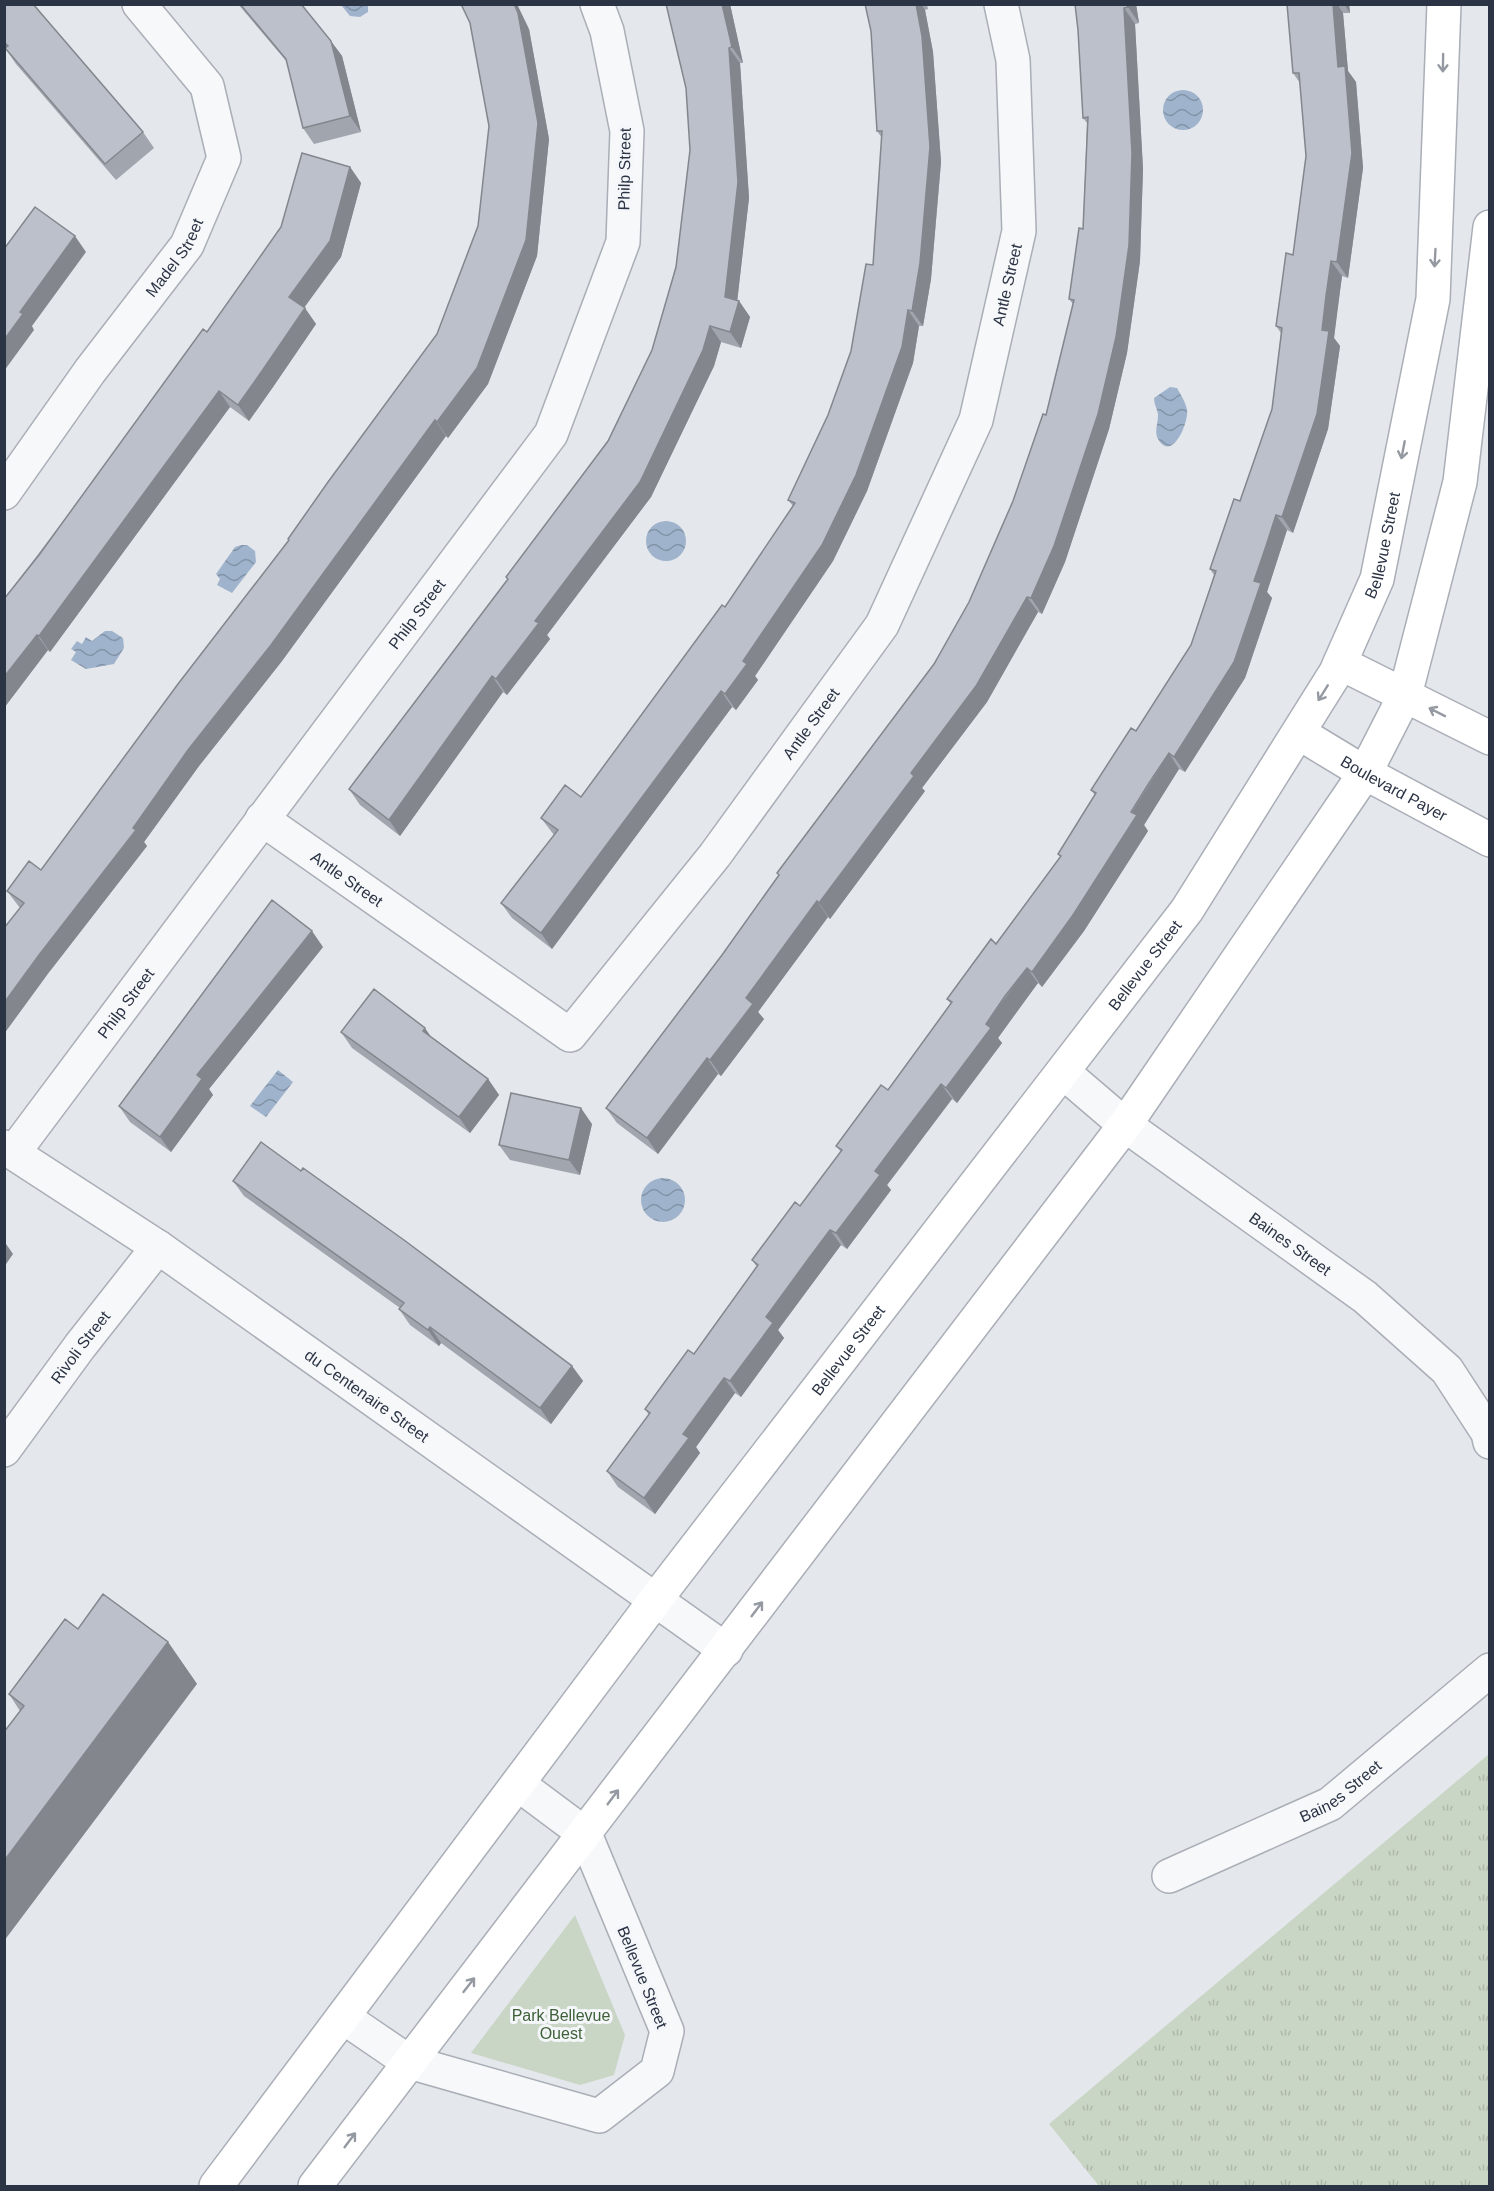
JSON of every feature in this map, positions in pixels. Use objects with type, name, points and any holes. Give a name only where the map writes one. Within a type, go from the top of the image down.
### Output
[{"type":"street","name":"Madel Street","points":[[4,493],[90,371],[187,245],[224,158],[207,86],[139,4]]},
{"type":"street","name":"Philp Street","points":[[9,1150],[262,819],[551,434],[623,242],[627,131],[607,30],[597,4]]},
{"type":"street","name":"Antle Street","points":[[262,819],[570,1035],[715,855],[882,625],[976,420],[1019,231],[1013,60],[1001,4]]},
{"type":"street","name":"Bellevue Street","points":[[216,2187],[656,1599],[1187,910],[1299,733],[1340,663],[1377,579],[1433,299],[1444,4]]},
{"type":"street","points":[[315,2187],[1125,1125],[1365,773],[1405,695],[1460,482],[1490,227]]},
{"type":"street","points":[[1340,663],[1490,738]]},
{"type":"street","name":"Boulevard Payer","points":[[1299,733],[1365,773],[1490,840]]},
{"type":"street","name":"Baines Street","points":[[1062,1072],[1125,1125],[1365,1297],[1447,1370],[1488,1433],[1490,1442]]},
{"type":"street","name":"du Centenaire Street","points":[[9,1150],[158,1247],[726,1650]]},
{"type":"street","name":"Rivoli Street","points":[[4,1450],[80,1346],[158,1247]]},
{"type":"street","name":"Baines Street","points":[[1169,1876],[1330,1804],[1490,1670]]},
{"type":"street","points":[[518,1784],[585,1834]]},
{"type":"street","name":"Bellevue Street","points":[[343,2017],[409,2062],[599,2116],[657,2071],[667,2031],[585,1834]]},
{"type":"green space","points":[[1489,1754],[1489,2186],[1099,2186],[1049,2124]]},
{"type":"green space","name":"Park Bellevue Ouest","points":[[575,1915],[625,2035],[614,2075],[580,2085],[471,2053]]},
{"type":"water","points":[[341,5],[368,5],[368,12],[360,17],[350,16]]},
{"type":"water","points":[[1183,90],[1197,96],[1203,110],[1197,124],[1183,130],[1169,124],[1163,110],[1169,96]]},
{"type":"water","points":[[1170,387],[1177,388],[1186,405],[1187,416],[1178,438],[1174,444],[1169,446],[1163,445],[1157,436],[1158,416],[1154,398]]},
{"type":"water","points":[[666,521],[680,527],[686,541],[680,555],[666,561],[652,555],[646,541],[652,527]]},
{"type":"water","points":[[247,545],[255,551],[256,562],[232,593],[217,585],[220,579],[216,574],[235,547]]},
{"type":"water","points":[[105,631],[112,631],[123,638],[124,648],[114,664],[86,669],[71,660],[76,652],[71,649],[77,641],[82,644],[86,637],[92,641]]},
{"type":"water","points":[[278,1070],[293,1082],[266,1117],[250,1106]]},
{"type":"water","points":[[663,1178],[672,1179],[679,1184],[684,1191],[684,1209],[679,1216],[672,1221],[663,1222],[654,1221],[647,1216],[642,1209],[641,1200],[642,1191],[647,1184],[654,1179]]},
{"type":"building","points":[[4,4],[33,4],[143,132],[105,164],[5,48],[8,46],[4,42]]},
{"type":"building","points":[[240,4],[301,4],[331,41],[350,116],[303,128],[286,59]]},
{"type":"building","points":[[461,4],[514,4],[518,13],[538,123],[526,240],[477,368],[437,422],[435,420],[271,645],[188,750],[133,828],[136,830],[4,1003],[4,928],[24,903],[7,891],[29,861],[41,870],[178,684],[289,540],[328,482],[437,334],[478,226],[489,126],[470,23]]},
{"type":"building","points":[[666,4],[722,4],[732,47],[729,48],[738,182],[725,297],[739,301],[730,332],[710,326],[703,350],[640,482],[535,621],[539,623],[496,679],[492,676],[389,820],[349,789],[508,579],[506,577],[608,441],[652,350],[676,267],[690,150],[686,88]]},
{"type":"building","points":[[865,4],[916,4],[922,36],[930,147],[920,263],[912,311],[908,310],[902,347],[856,475],[822,545],[743,661],[747,664],[725,694],[721,691],[541,933],[501,903],[558,830],[541,818],[565,785],[581,797],[722,605],[725,607],[795,503],[788,500],[828,415],[851,351],[866,264],[873,265],[882,131],[877,131],[871,31]]},
{"type":"building","points":[[1075,4],[1127,4],[1128,7],[1124,8],[1132,153],[1129,245],[1116,337],[1098,414],[1054,546],[1031,598],[1027,597],[976,686],[911,773],[914,776],[819,903],[817,901],[746,998],[753,1004],[710,1060],[707,1058],[647,1138],[606,1108],[722,955],[779,875],[777,873],[934,664],[969,602],[1013,501],[1043,414],[1046,415],[1074,300],[1069,299],[1079,228],[1083,229],[1088,117],[1083,118]]},
{"type":"building","points":[[1287,4],[1333,4],[1338,67],[1345,66],[1352,153],[1337,262],[1331,261],[1326,296],[1322,330],[1329,331],[1317,414],[1282,517],[1276,515],[1254,581],[1261,583],[1234,662],[1174,757],[1169,753],[1149,783],[1131,812],[1137,815],[1073,915],[1032,972],[1027,968],[1005,996],[986,1024],[991,1028],[946,1088],[941,1084],[896,1143],[875,1171],[880,1175],[836,1233],[830,1230],[809,1258],[766,1317],[773,1323],[730,1381],[724,1378],[683,1434],[689,1438],[644,1498],[607,1471],[650,1413],[645,1409],[688,1350],[694,1354],[758,1265],[752,1260],[795,1202],[800,1206],[842,1150],[836,1146],[881,1085],[888,1090],[952,1002],[947,999],[991,939],[996,944],[1061,856],[1058,854],[1096,793],[1091,790],[1131,728],[1136,731],[1191,645],[1216,571],[1210,569],[1234,499],[1240,501],[1272,409],[1282,328],[1276,326],[1286,253],[1293,255],[1306,156],[1299,73],[1293,73]]},
{"type":"building","points":[[302,153],[350,167],[330,241],[289,297],[305,308],[238,405],[219,391],[39,636],[37,635],[4,677],[4,599],[39,555],[203,329],[207,332],[281,227]]},
{"type":"building","points":[[35,207],[75,236],[20,312],[23,314],[4,340],[4,249]]},
{"type":"building","points":[[272,900],[312,931],[197,1075],[202,1079],[160,1137],[119,1106]]},
{"type":"building","points":[[374,989],[425,1028],[423,1031],[488,1079],[459,1117],[341,1032]]},
{"type":"building","points":[[511,1093],[581,1108],[569,1160],[499,1145]]},
{"type":"building","points":[[261,1142],[301,1171],[303,1168],[404,1240],[572,1366],[540,1408],[430,1327],[428,1330],[399,1309],[404,1303],[233,1181]]},
{"type":"building","points":[[103,1594],[168,1642],[4,1861],[4,1732],[24,1706],[9,1694],[65,1619],[78,1629]]}]
